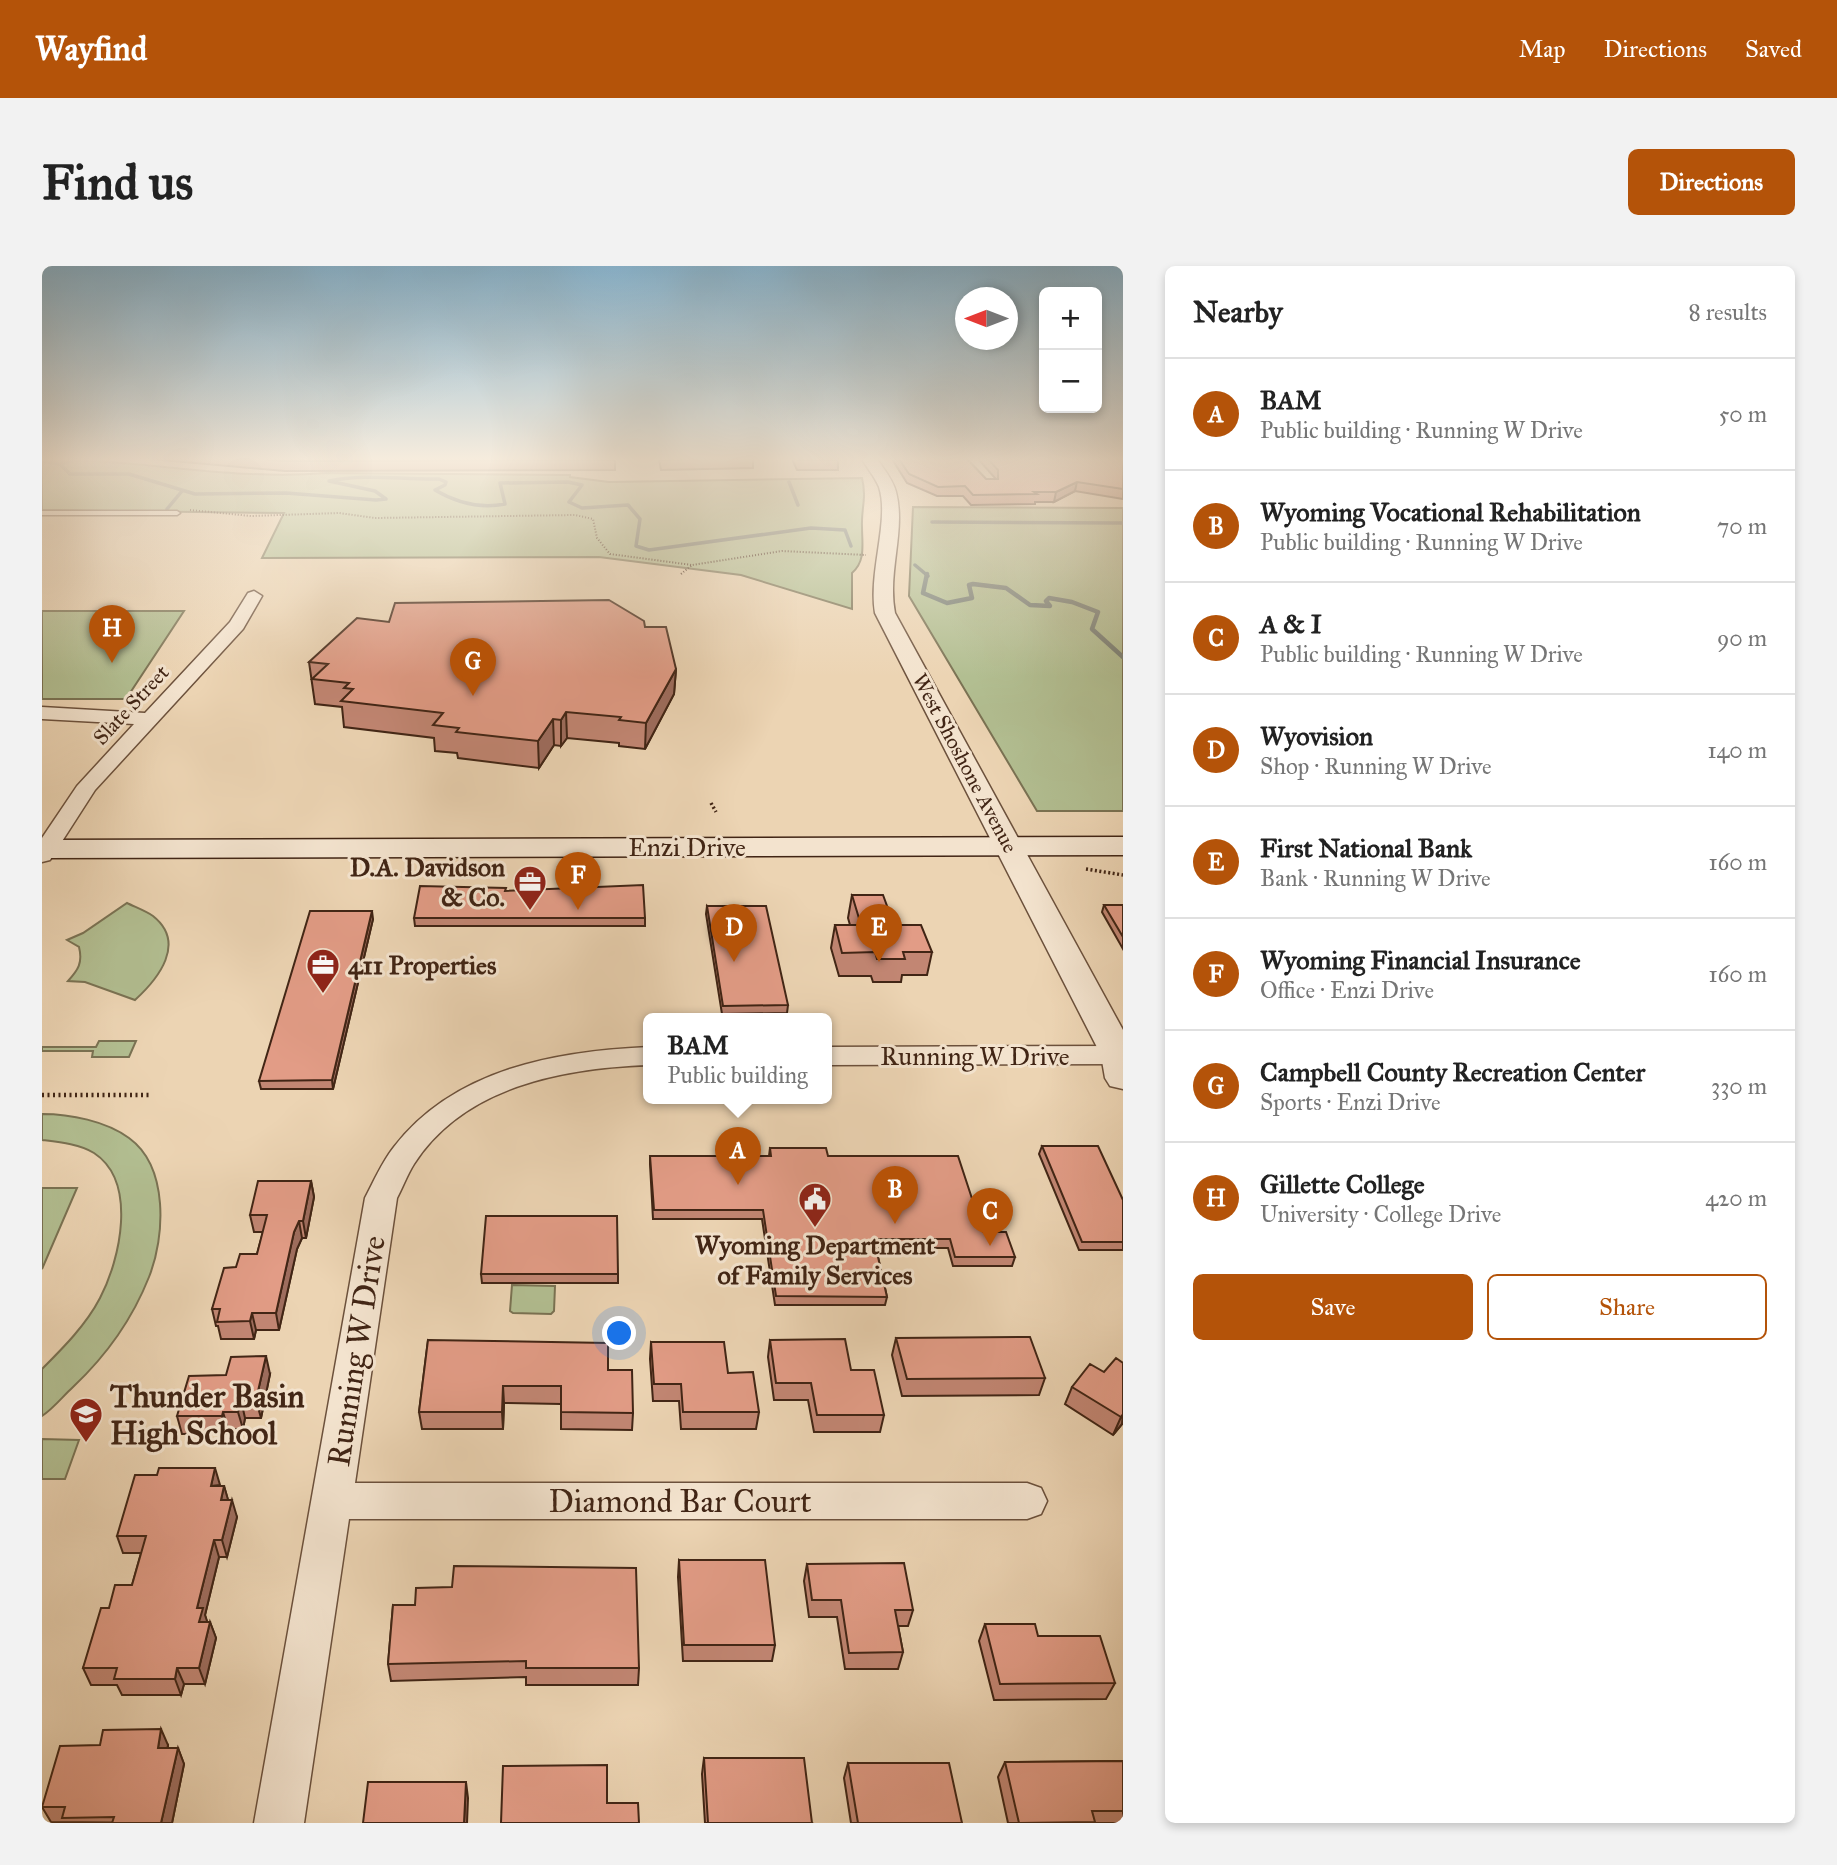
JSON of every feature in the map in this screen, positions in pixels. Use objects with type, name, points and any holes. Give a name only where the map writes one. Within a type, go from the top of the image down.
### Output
[{"type":"main road","name":"Enzi Drive","points":[[43,851],[1123,846]]},
{"type":"street","name":"West Shoshone Avenue","points":[[886,532],[879,579],[885,613],[1122,1062]]},
{"type":"street","name":"Slate Street","points":[[43,851],[87,786],[237,625],[254,596]]},
{"type":"street","points":[[42,713],[149,719]]},
{"type":"street","name":"Running W Drive","points":[[279,1823],[381,1198],[406,1152],[444,1114],[485,1088],[544,1066],[595,1057],[643,1056]]},
{"type":"street","name":"Running W Drive","points":[[832,1056],[1122,1062]]},
{"type":"street","name":"Diamond Bar Court","points":[[332,1501],[1027,1501]]},
{"type":"path","points":[[596,532],[597,538],[610,554],[692,565],[782,551],[867,555]]},
{"type":"path","points":[[681,574],[692,565]]},
{"type":"path","points":[[711,803],[716,812]]},
{"type":"path","points":[[42,1095],[150,1095]]},
{"type":"green space","points":[[275,532],[862,532],[862,552],[852,573],[852,609],[741,575],[599,557],[262,558]]},
{"type":"green space","points":[[912,532],[1123,532],[1123,811],[1037,811],[909,596]]},
{"type":"green space","points":[[42,611],[184,611],[126,699],[42,699]]},
{"type":"green space","points":[[127,903],[153,916],[163,926],[168,938],[165,960],[152,982],[135,1000],[85,982],[68,981],[77,970],[80,958],[79,947],[67,940],[83,933]]},
{"type":"green space","points":[[99,1041],[136,1041],[129,1057],[92,1057],[93,1051],[42,1051],[42,1047],[96,1047]]},
{"type":"green space","points":[[42,1114],[87,1120],[110,1127],[129,1138],[142,1151],[151,1166],[160,1203],[160,1223],[149,1277],[126,1323],[96,1363],[42,1416],[42,1369],[81,1327],[100,1298],[114,1263],[121,1222],[121,1202],[108,1166],[94,1153],[82,1147],[42,1140]]},
{"type":"green space","points":[[42,1188],[77,1188],[42,1269]]},
{"type":"green space","points":[[512,1285],[555,1286],[554,1311],[551,1314],[513,1313],[510,1311]]},
{"type":"green space","points":[[42,1439],[79,1440],[65,1479],[42,1479]]},
{"type":"building","points":[[609,600],[644,621],[645,627],[666,627],[676,669],[646,723],[619,720],[621,717],[566,712],[561,720],[553,719],[538,741],[456,732],[459,728],[433,725],[443,713],[341,701],[353,689],[344,688],[349,683],[312,679],[328,664],[309,662],[357,618],[389,622],[395,603]]},
{"type":"building","points":[[643,885],[645,918],[414,918],[420,886],[506,888],[505,891]]},
{"type":"building","points":[[852,895],[883,895],[894,925],[921,925],[932,952],[903,952],[905,959],[877,959],[875,952],[842,953],[835,925],[861,925]]},
{"type":"building","points":[[1104,905],[1123,905],[1123,937]]},
{"type":"building","points":[[707,906],[766,906],[788,1005],[723,1006]]},
{"type":"building","points":[[310,911],[372,911],[332,1080],[259,1081]]},
{"type":"building","points":[[1042,1146],[1098,1146],[1123,1200],[1123,1242],[1082,1242]]},
{"type":"building","points":[[770,1148],[826,1148],[828,1156],[958,1156],[983,1232],[1006,1232],[1015,1257],[955,1257],[950,1239],[874,1239],[887,1297],[776,1296],[763,1210],[654,1210],[650,1156],[771,1156]]},
{"type":"building","points":[[258,1181],[311,1181],[303,1221],[299,1221],[294,1232],[276,1313],[252,1313],[250,1321],[217,1322],[220,1309],[212,1309],[224,1268],[236,1267],[240,1254],[257,1254],[267,1215],[250,1215]]},
{"type":"building","points":[[486,1216],[617,1216],[618,1274],[481,1274]]},
{"type":"building","points":[[1030,1337],[1045,1378],[907,1379],[896,1338]]},
{"type":"building","points":[[845,1339],[851,1370],[874,1370],[884,1415],[817,1415],[811,1383],[776,1383],[770,1340]]},
{"type":"building","points":[[428,1340],[608,1343],[608,1370],[632,1370],[633,1413],[561,1412],[561,1386],[503,1386],[502,1412],[419,1412]]},
{"type":"building","points":[[651,1342],[724,1342],[728,1373],[753,1372],[759,1412],[683,1412],[681,1384],[654,1384]]},
{"type":"building","points":[[266,1356],[256,1400],[241,1400],[238,1412],[223,1412],[222,1416],[177,1416],[189,1376],[226,1375],[231,1357]]},
{"type":"building","points":[[1116,1358],[1123,1363],[1121,1417],[1072,1387],[1090,1364],[1104,1372]]},
{"type":"building","points":[[159,1468],[215,1468],[211,1486],[224,1486],[221,1500],[232,1500],[222,1540],[214,1540],[197,1608],[203,1608],[199,1622],[210,1622],[199,1668],[177,1668],[175,1679],[114,1679],[117,1668],[83,1668],[101,1608],[109,1608],[115,1585],[132,1585],[146,1536],[117,1536],[135,1475],[157,1475]]},
{"type":"building","points":[[679,1560],[765,1560],[775,1645],[684,1645]]},
{"type":"building","points":[[904,1563],[913,1610],[895,1610],[903,1652],[849,1653],[841,1600],[812,1600],[807,1564]]},
{"type":"building","points":[[454,1566],[636,1568],[639,1668],[526,1668],[526,1661],[388,1664],[393,1605],[415,1605],[416,1588],[452,1587]]},
{"type":"building","points":[[985,1624],[1035,1624],[1038,1636],[1100,1636],[1115,1683],[1000,1684]]},
{"type":"building","points":[[161,1729],[158,1748],[178,1748],[161,1823],[112,1823],[114,1817],[62,1818],[65,1807],[42,1807],[60,1746],[100,1745],[103,1730]]},
{"type":"building","points":[[704,1758],[804,1758],[812,1823],[708,1823]]},
{"type":"building","points":[[1123,1761],[1123,1811],[1092,1811],[1095,1822],[1019,1823],[1005,1762]]},
{"type":"building","points":[[848,1763],[949,1763],[962,1823],[858,1823]]},
{"type":"building","points":[[607,1765],[607,1803],[638,1803],[639,1823],[501,1823],[503,1766]]},
{"type":"building","points":[[368,1782],[466,1782],[464,1823],[363,1823]]},
{"type":"waterway","points":[[638,532],[636,546],[649,550],[784,532]]},
{"type":"waterway","points":[[846,532],[851,546]]},
{"type":"waterway","points":[[915,565],[927,575]]},
{"type":"waterway","points":[[927,575],[923,593],[947,603],[972,598],[969,585],[973,584],[1006,588],[1030,605],[1050,606],[1046,601],[1049,598],[1072,602],[1098,612],[1092,629],[1123,657]]},
{"type":"place","name":"Gillette College","points":[[112,663]]},
{"type":"place","name":"Campbell County Recreation Center","points":[[473,696]]},
{"type":"place","name":"Wyoming Financial Insurance","points":[[578,910]]},
{"type":"place","name":"D.A. Davidson & Co.","points":[[530,912]]},
{"type":"place","name":"Wyovision","points":[[734,962]]},
{"type":"place","name":"First National Bank","points":[[879,962]]},
{"type":"place","name":"411 Properties","points":[[323,995]]},
{"type":"place","name":"BAM","points":[[738,1185]]},
{"type":"place","name":"Wyoming Vocational Rehabilitation","points":[[895,1224]]},
{"type":"place","name":"Wyoming Department of Family Services","points":[[815,1229]]},
{"type":"place","name":"A & I","points":[[990,1246]]},
{"type":"place","name":"Thunder Basin High School","points":[[86,1444]]}]
